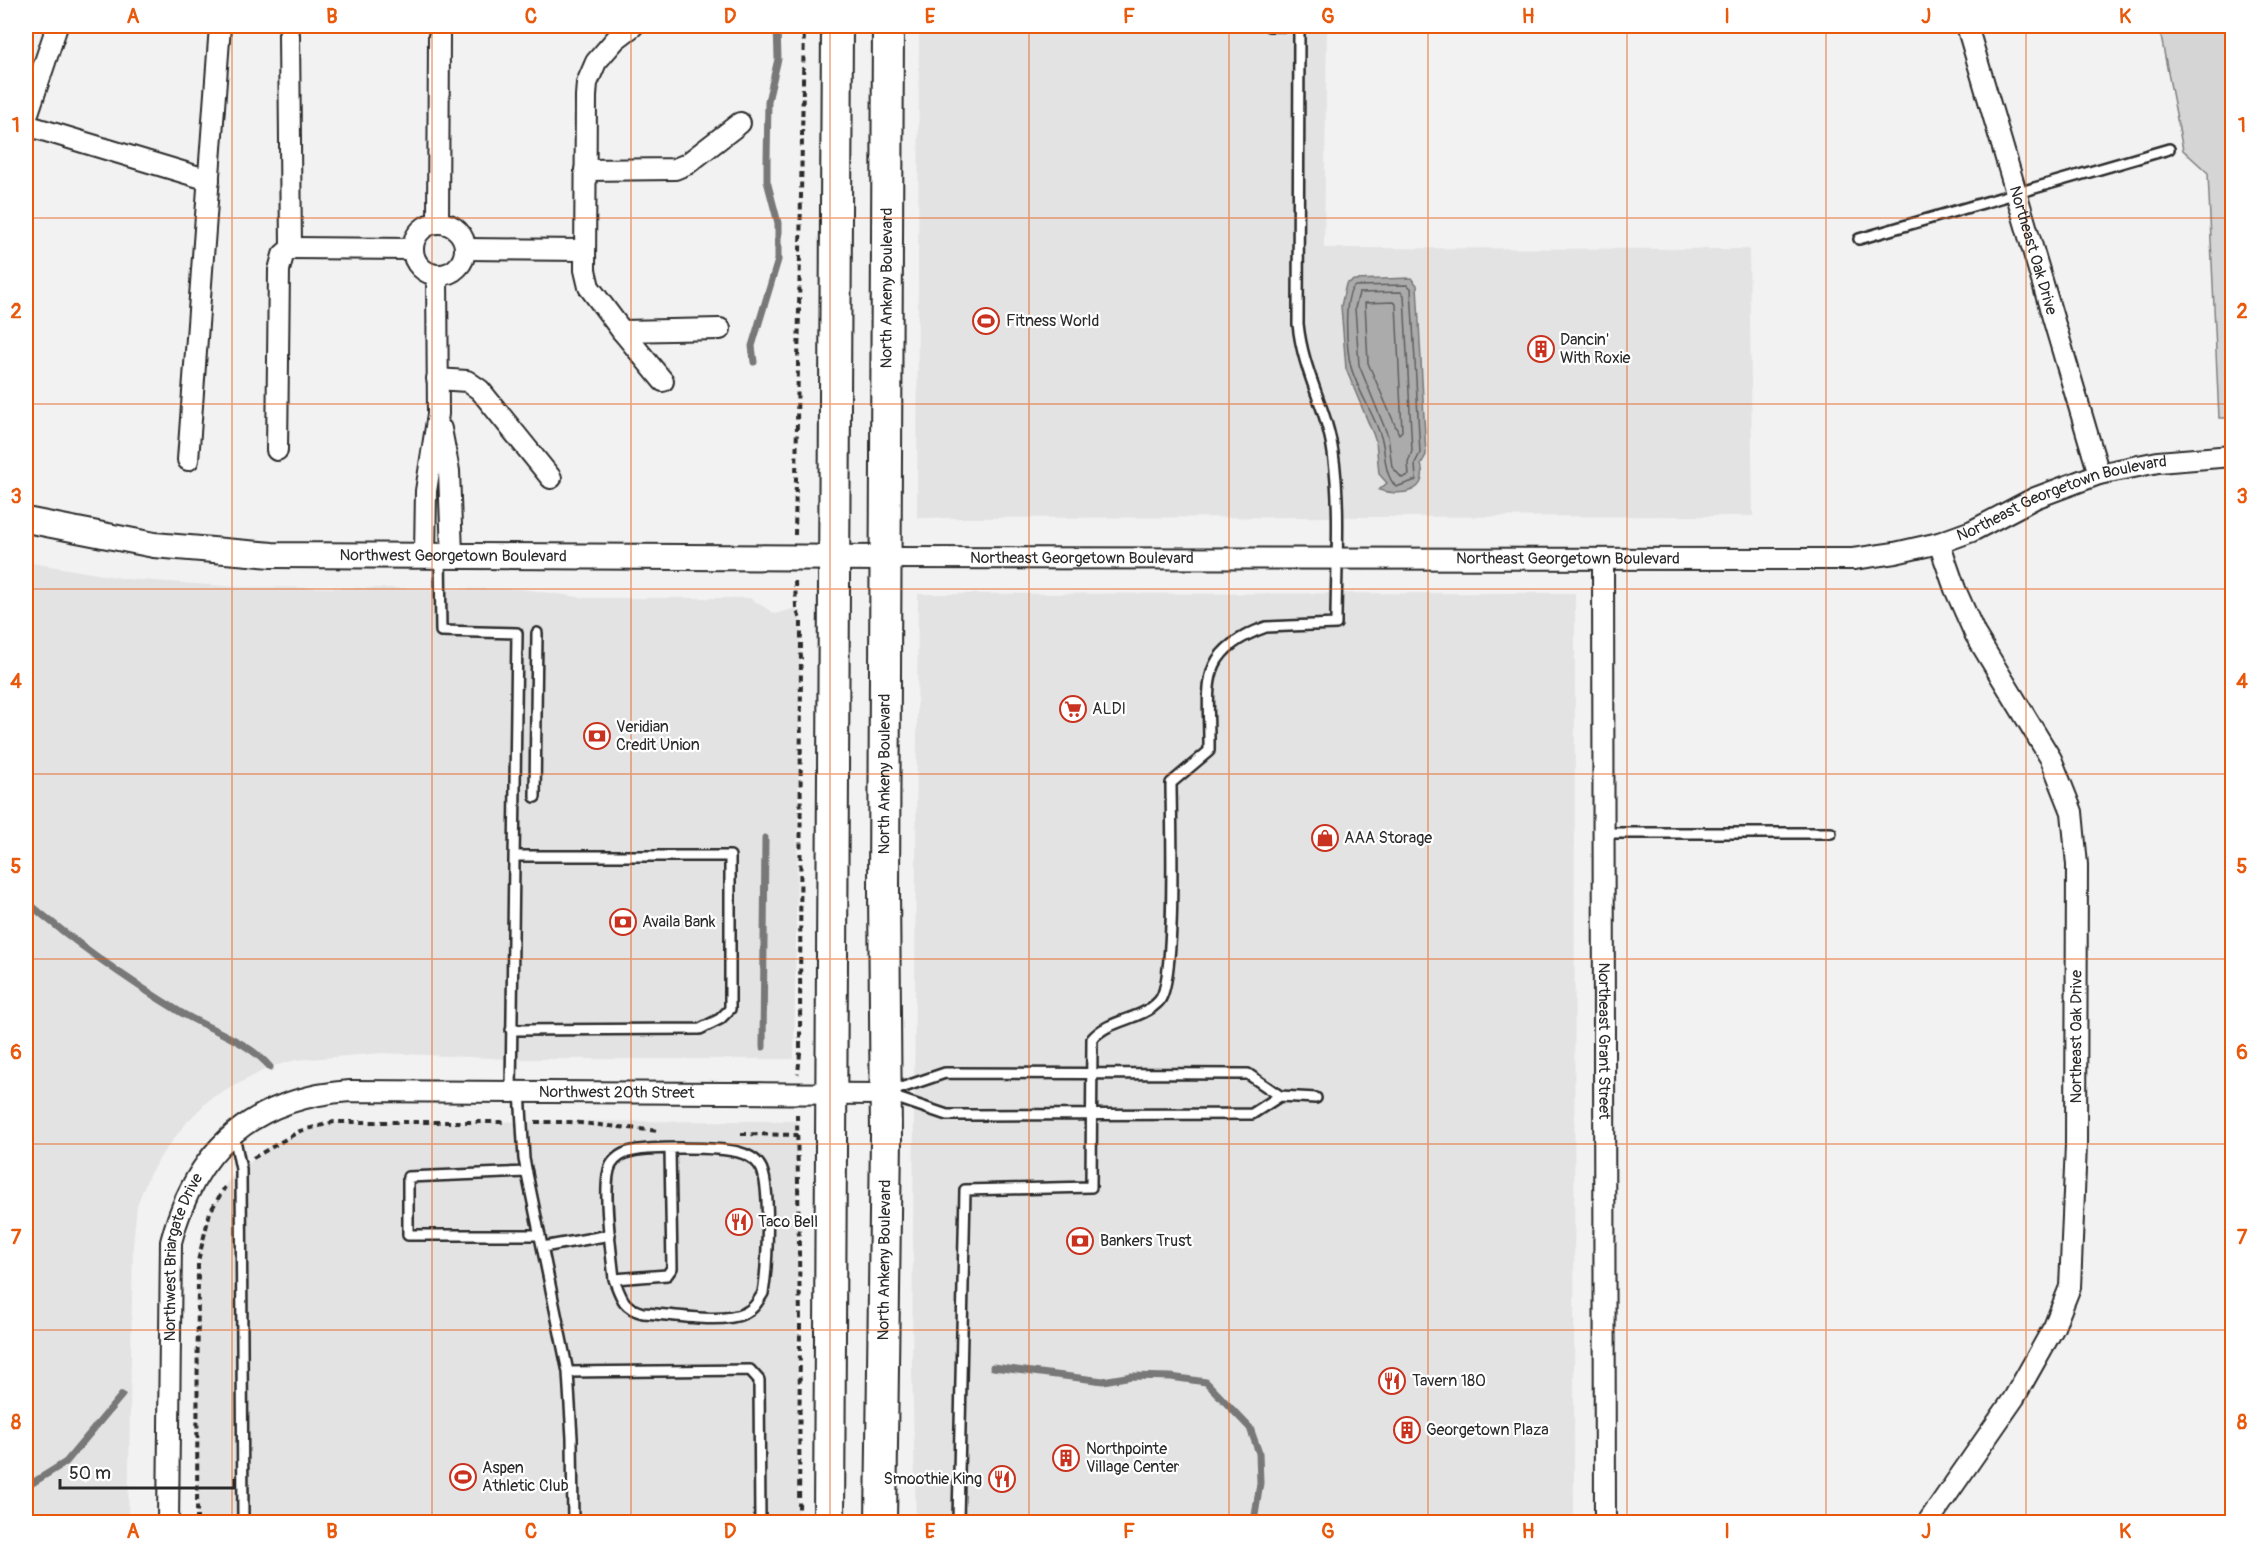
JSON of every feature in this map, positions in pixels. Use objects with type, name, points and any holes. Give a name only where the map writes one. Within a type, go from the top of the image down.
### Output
[{"type":"main road","points":[[829,1522],[837,26]]},
{"type":"main road","name":"North Ankeny Boulevard","points":[[881,1522],[888,26]]},
{"type":"street","points":[[26,119],[57,26]]},
{"type":"street","points":[[188,460],[220,26]]},
{"type":"street","points":[[633,26],[601,54],[591,71],[586,96],[584,250],[589,286],[663,381]]},
{"type":"street","name":"Northeast Oak Drive","points":[[1967,26],[2099,474]]},
{"type":"street","points":[[289,35],[291,248]]},
{"type":"street","points":[[438,36],[438,222]]},
{"type":"street","points":[[585,170],[675,169],[687,164],[740,123]]},
{"type":"street","points":[[26,125],[209,180]]},
{"type":"street","points":[[438,222],[457,230],[463,239],[465,249],[461,263],[453,272],[437,275],[422,269],[414,259],[412,249],[416,235],[424,226],[438,222]]},
{"type":"street","points":[[277,450],[279,270],[283,255],[291,248],[412,249]]},
{"type":"street","points":[[465,249],[584,250]]},
{"type":"street","points":[[437,275],[438,414],[449,471],[439,554]]},
{"type":"street","points":[[622,331],[720,329]]},
{"type":"street","points":[[437,379],[467,381],[480,390],[551,478]]},
{"type":"street","points":[[438,414],[426,491],[439,554]]},
{"type":"street","name":"Northeast Georgetown Boulevard","points":[[886,558],[1853,559],[1939,543],[1972,531],[2035,498],[2099,474],[2158,462],[2232,456]]},
{"type":"street","name":"Northwest Georgetown Boulevard","points":[[26,520],[154,545],[210,552],[272,555],[439,554],[886,558]]},
{"type":"street","name":"Northeast Oak Drive","points":[[1932,1521],[2014,1398],[2054,1327],[2070,1287],[2076,1145],[2077,865],[2072,812],[2051,759],[1975,633],[1955,590],[1939,543]]},
{"type":"street","name":"Northeast Grant Street","points":[[1603,559],[1605,1522]]},
{"type":"street","name":"Northwest 20th Street","points":[[350,1091],[832,1091],[884,1094]]},
{"type":"street","name":"Northwest Briargate Drive","points":[[168,1522],[171,1242],[178,1212],[191,1183],[211,1154],[234,1132],[261,1113],[288,1101],[319,1093],[350,1091]]},
{"type":"lane","points":[[958,1522],[964,1190],[1091,1187],[1092,1039],[1102,1028],[1149,1009],[1160,1001],[1165,990],[1169,951],[1171,783],[1209,751],[1210,669],[1227,645],[1266,627],[1336,624],[1333,451],[1325,419],[1301,353],[1298,324],[1299,26],[1269,26]]},
{"type":"lane","points":[[1859,239],[2169,149]]},
{"type":"lane","points":[[439,554],[441,631],[517,633],[511,1030],[515,1091],[527,1172],[568,1372],[573,1438],[573,1522]]},
{"type":"lane","points":[[536,797],[537,633]]},
{"type":"lane","points":[[1604,832],[1832,832]]},
{"type":"lane","points":[[511,1030],[700,1029],[720,1019],[730,1009],[730,856],[514,856]]},
{"type":"lane","points":[[884,1094],[945,1073],[1248,1074],[1280,1096],[1316,1098]]},
{"type":"lane","points":[[884,1094],[947,1114],[1252,1114],[1280,1096]]},
{"type":"lane","points":[[234,1132],[241,1169],[243,1522]]},
{"type":"lane","points":[[614,1279],[657,1278],[667,1275],[672,1268],[670,1149]]},
{"type":"lane","points":[[670,1149],[735,1151],[749,1156],[760,1166],[768,1184],[763,1293],[756,1305],[746,1313],[729,1318],[643,1313],[631,1310],[624,1304],[614,1279],[609,1235],[610,1166],[618,1157],[632,1151],[670,1149]]},
{"type":"lane","points":[[527,1172],[408,1177],[408,1235],[540,1235]]},
{"type":"lane","points":[[543,1247],[609,1235]]},
{"type":"lane","points":[[568,1372],[750,1370],[756,1374],[759,1380],[759,1522]]},
{"type":"path","points":[[799,1522],[801,1322],[796,1091],[800,1053],[801,622],[796,608],[795,558],[804,26]]},
{"type":"path","points":[[2232,168],[2229,256],[2232,291]]},
{"type":"shaded area","points":[[919,26],[1327,26],[1324,248],[1749,249],[1753,516],[917,518]]},
{"type":"shaded area","points":[[2159,26],[2232,26],[2232,418],[2219,418],[2208,173],[2183,150]]},
{"type":"shaded area","points":[[26,562],[127,579],[237,587],[521,589],[586,598],[750,598],[775,614],[796,608],[801,622],[794,1059],[511,1059],[383,1053],[296,1060],[270,1067],[211,1098],[188,1121],[165,1150],[149,1175],[137,1205],[133,1245],[128,1522],[26,1522]]},
{"type":"shaded area","points":[[1575,593],[1574,1522],[916,1522],[912,1370],[918,594]]},
{"type":"shaded area","points":[[797,1121],[798,1522],[197,1522],[197,1297],[201,1240],[210,1212],[228,1181],[268,1147],[315,1125],[334,1122]]},
{"type":"water","points":[[1411,278],[1417,285],[1426,455],[1421,464],[1421,482],[1411,490],[1396,493],[1379,490],[1387,483],[1379,474],[1376,441],[1346,369],[1341,306],[1346,284],[1354,280]]},
{"type":"waterway","points":[[754,362],[752,346],[778,260],[778,223],[767,181],[768,101],[778,59],[777,26]]},
{"type":"waterway","points":[[763,1047],[765,838]]},
{"type":"waterway","points":[[26,901],[62,931],[120,973],[180,1012],[239,1042],[270,1067]]},
{"type":"waterway","points":[[993,1367],[1103,1381],[1132,1376],[1171,1377],[1206,1382],[1250,1428],[1259,1453],[1260,1483],[1254,1522]]},
{"type":"waterway","points":[[26,1487],[66,1462],[122,1395]]},
{"type":"place","name":"Fitness World","points":[[986,321]]},
{"type":"place","name":"Dancin' With Roxie","points":[[1541,349]]},
{"type":"place","name":"ALDI","points":[[1073,709]]},
{"type":"place","name":"Veridian Credit Union","points":[[597,736]]},
{"type":"place","name":"AAA Storage","points":[[1325,838]]},
{"type":"place","name":"Availa Bank","points":[[623,922]]},
{"type":"place","name":"Taco Bell","points":[[739,1222]]},
{"type":"place","name":"Bankers Trust","points":[[1080,1241]]},
{"type":"place","name":"Tavern 180","points":[[1392,1381]]},
{"type":"place","name":"Georgetown Plaza","points":[[1407,1430]]},
{"type":"place","name":"Northpointe Village Center","points":[[1066,1458]]},
{"type":"place","name":"Aspen Athletic Club","points":[[463,1477]]},
{"type":"place","name":"Smoothie King","points":[[1002,1479]]}]
